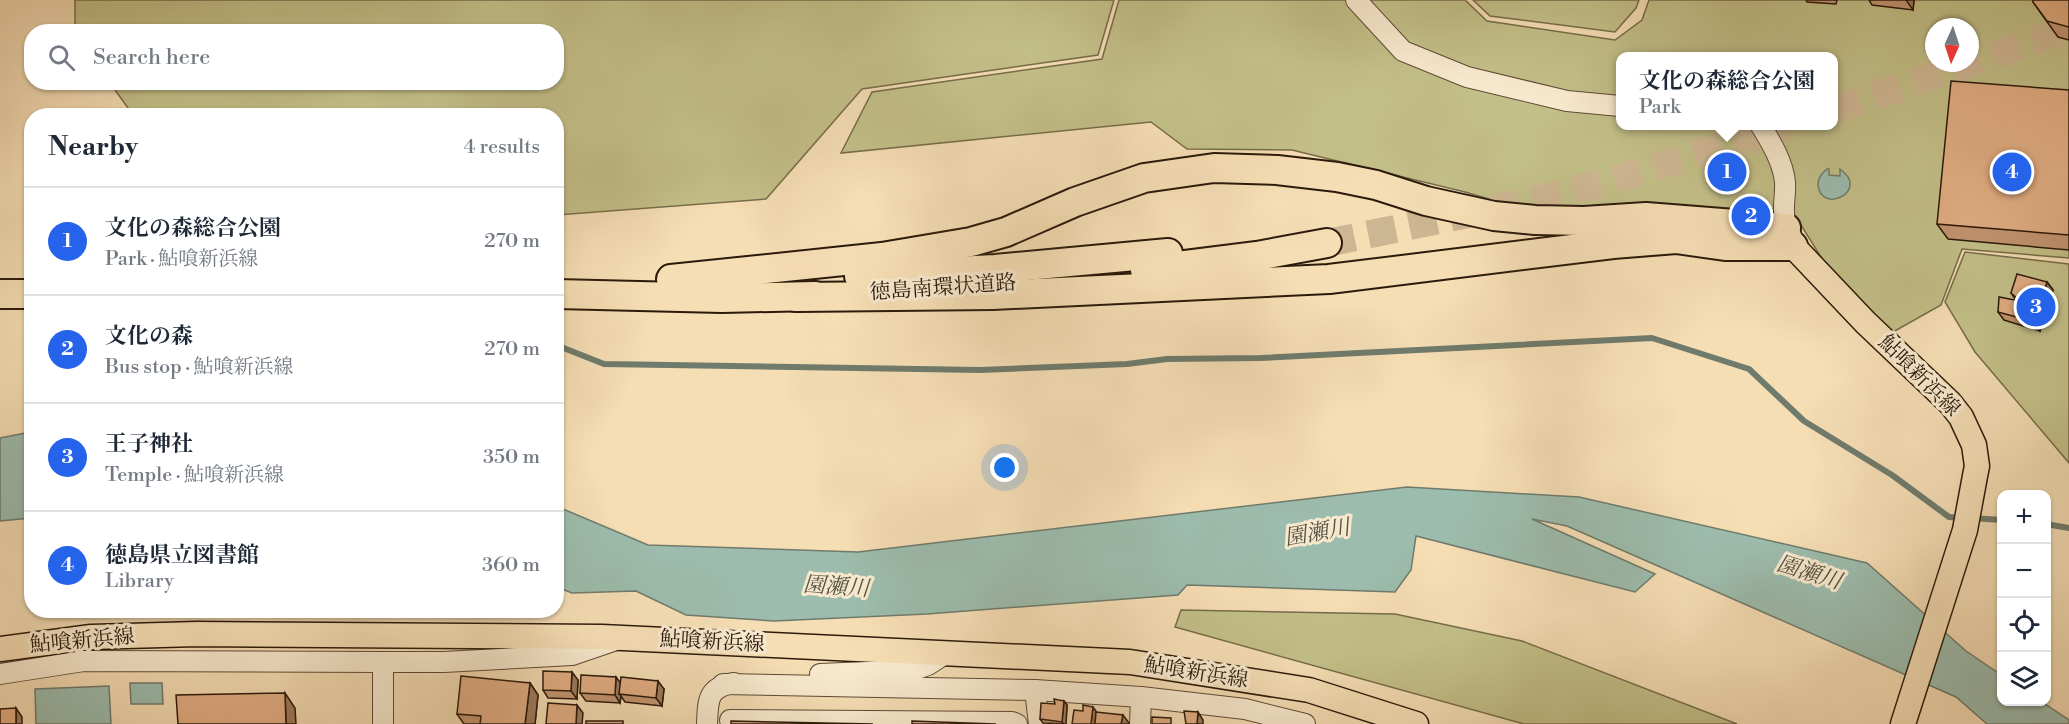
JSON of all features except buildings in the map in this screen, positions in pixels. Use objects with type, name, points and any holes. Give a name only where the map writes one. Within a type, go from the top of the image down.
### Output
[{"type":"highway","points":[[671,279],[882,257],[971,242],[1006,232],[1095,194],[1144,178],[1214,168],[1277,170],[1337,177],[1376,185],[1426,201],[1494,216],[1584,221],[1646,217],[1789,237]]},
{"type":"highway","name":"徳島南環状道路","points":[[564,279],[894,276],[1108,260],[1326,236],[1192,265],[996,285],[796,297],[564,294]]},
{"type":"highway","points":[[796,297],[993,295],[1329,279],[1613,244],[1676,239],[1725,246],[1789,237]]},
{"type":"highway","points":[[0,280],[24,279]]},
{"type":"highway","points":[[0,294],[24,294]]},
{"type":"main road","name":"鮎喰新浜線","points":[[1789,237],[1865,322],[1961,417],[1974,445],[1977,466],[1965,530],[1903,724]]},
{"type":"main road","name":"鮎喰新浜線","points":[[0,649],[91,637],[197,634],[622,638],[1130,662],[1309,690],[1390,719],[1416,724]]},
{"type":"street","points":[[1356,0],[1403,51],[1413,56],[1467,77],[1567,101],[1616,106]]},
{"type":"street","points":[[1764,130],[1774,146],[1785,181],[1782,213],[1789,237]]},
{"type":"street","points":[[0,674],[84,662],[444,662],[572,655],[622,638]]},
{"type":"street","points":[[707,724],[708,703],[712,692],[723,684],[787,676],[914,670],[928,665],[945,654]]},
{"type":"street","points":[[383,662],[383,724]]},
{"type":"street","points":[[723,684],[1035,690],[1141,697],[1244,717],[1305,724]]},
{"type":"street","points":[[1035,690],[1039,724]]},
{"type":"street","points":[[1140,724],[1141,697]]},
{"type":"street","points":[[730,720],[1012,722],[1017,724]]},
{"type":"shaded area","points":[[75,0],[1114,0],[1098,55],[862,89],[766,199],[564,214],[564,108],[128,108],[115,90],[564,90],[564,24],[75,24]]},
{"type":"shaded area","points":[[1119,0],[1465,0],[1487,21],[1615,40],[1642,20],[1649,0],[2069,0],[2069,258],[1962,249],[1941,305],[1893,332],[1834,278],[1796,217],[1534,212],[1465,192],[1292,150],[1187,149],[1151,122],[841,153],[872,92],[1102,59]]},
{"type":"shaded area","points":[[1473,0],[1639,0],[1636,8],[1615,32],[1490,16]]},
{"type":"shaded area","points":[[1965,252],[2069,264],[2069,463],[1975,352],[1945,302]]},
{"type":"shaded area","points":[[1181,610],[1395,614],[1522,641],[1737,724],[1524,724],[1175,627]]},
{"type":"water","points":[[1829,169],[1829,175],[1840,176],[1840,169],[1848,177],[1850,185],[1842,196],[1834,199],[1821,194],[1819,180]]},
{"type":"water","points":[[24,433],[24,519],[0,521],[0,438]]},
{"type":"water","name":"園瀬川","points":[[1407,487],[1579,497],[1867,563],[1966,651],[1997,672],[1997,706],[2048,706],[2069,720],[2069,724],[1987,724],[1956,697],[1567,526],[1532,519],[1655,574],[1635,592],[1416,536],[1411,570],[1395,592],[1187,585],[1178,595],[927,614],[774,621],[686,615],[636,591],[572,593],[564,590],[564,509],[648,545],[858,552]]},
{"type":"water","points":[[130,683],[162,683],[163,704],[131,704]]},
{"type":"water","points":[[109,686],[111,724],[36,724],[35,689]]},
{"type":"waterway","points":[[564,348],[604,364],[980,370],[1127,364],[1167,359],[1260,358],[1652,338],[1749,369],[1804,421],[1892,475],[1949,517],[1961,518]]},
{"type":"waterway","points":[[1971,518],[1997,520]]},
{"type":"waterway","points":[[2051,525],[2069,528]]},
{"type":"tunnel","points":[[1838,109],[2069,29]]},
{"type":"tunnel","points":[[1327,243],[1536,200],[1622,177],[1773,130]]},
{"type":"place","name":"文化の森総合公園","points":[[1727,172]]},
{"type":"place","name":"徳島県立図書館","points":[[2012,172]]},
{"type":"place","name":"文化の森","points":[[1751,216]]},
{"type":"place","name":"王子神社","points":[[2036,307]]}]
